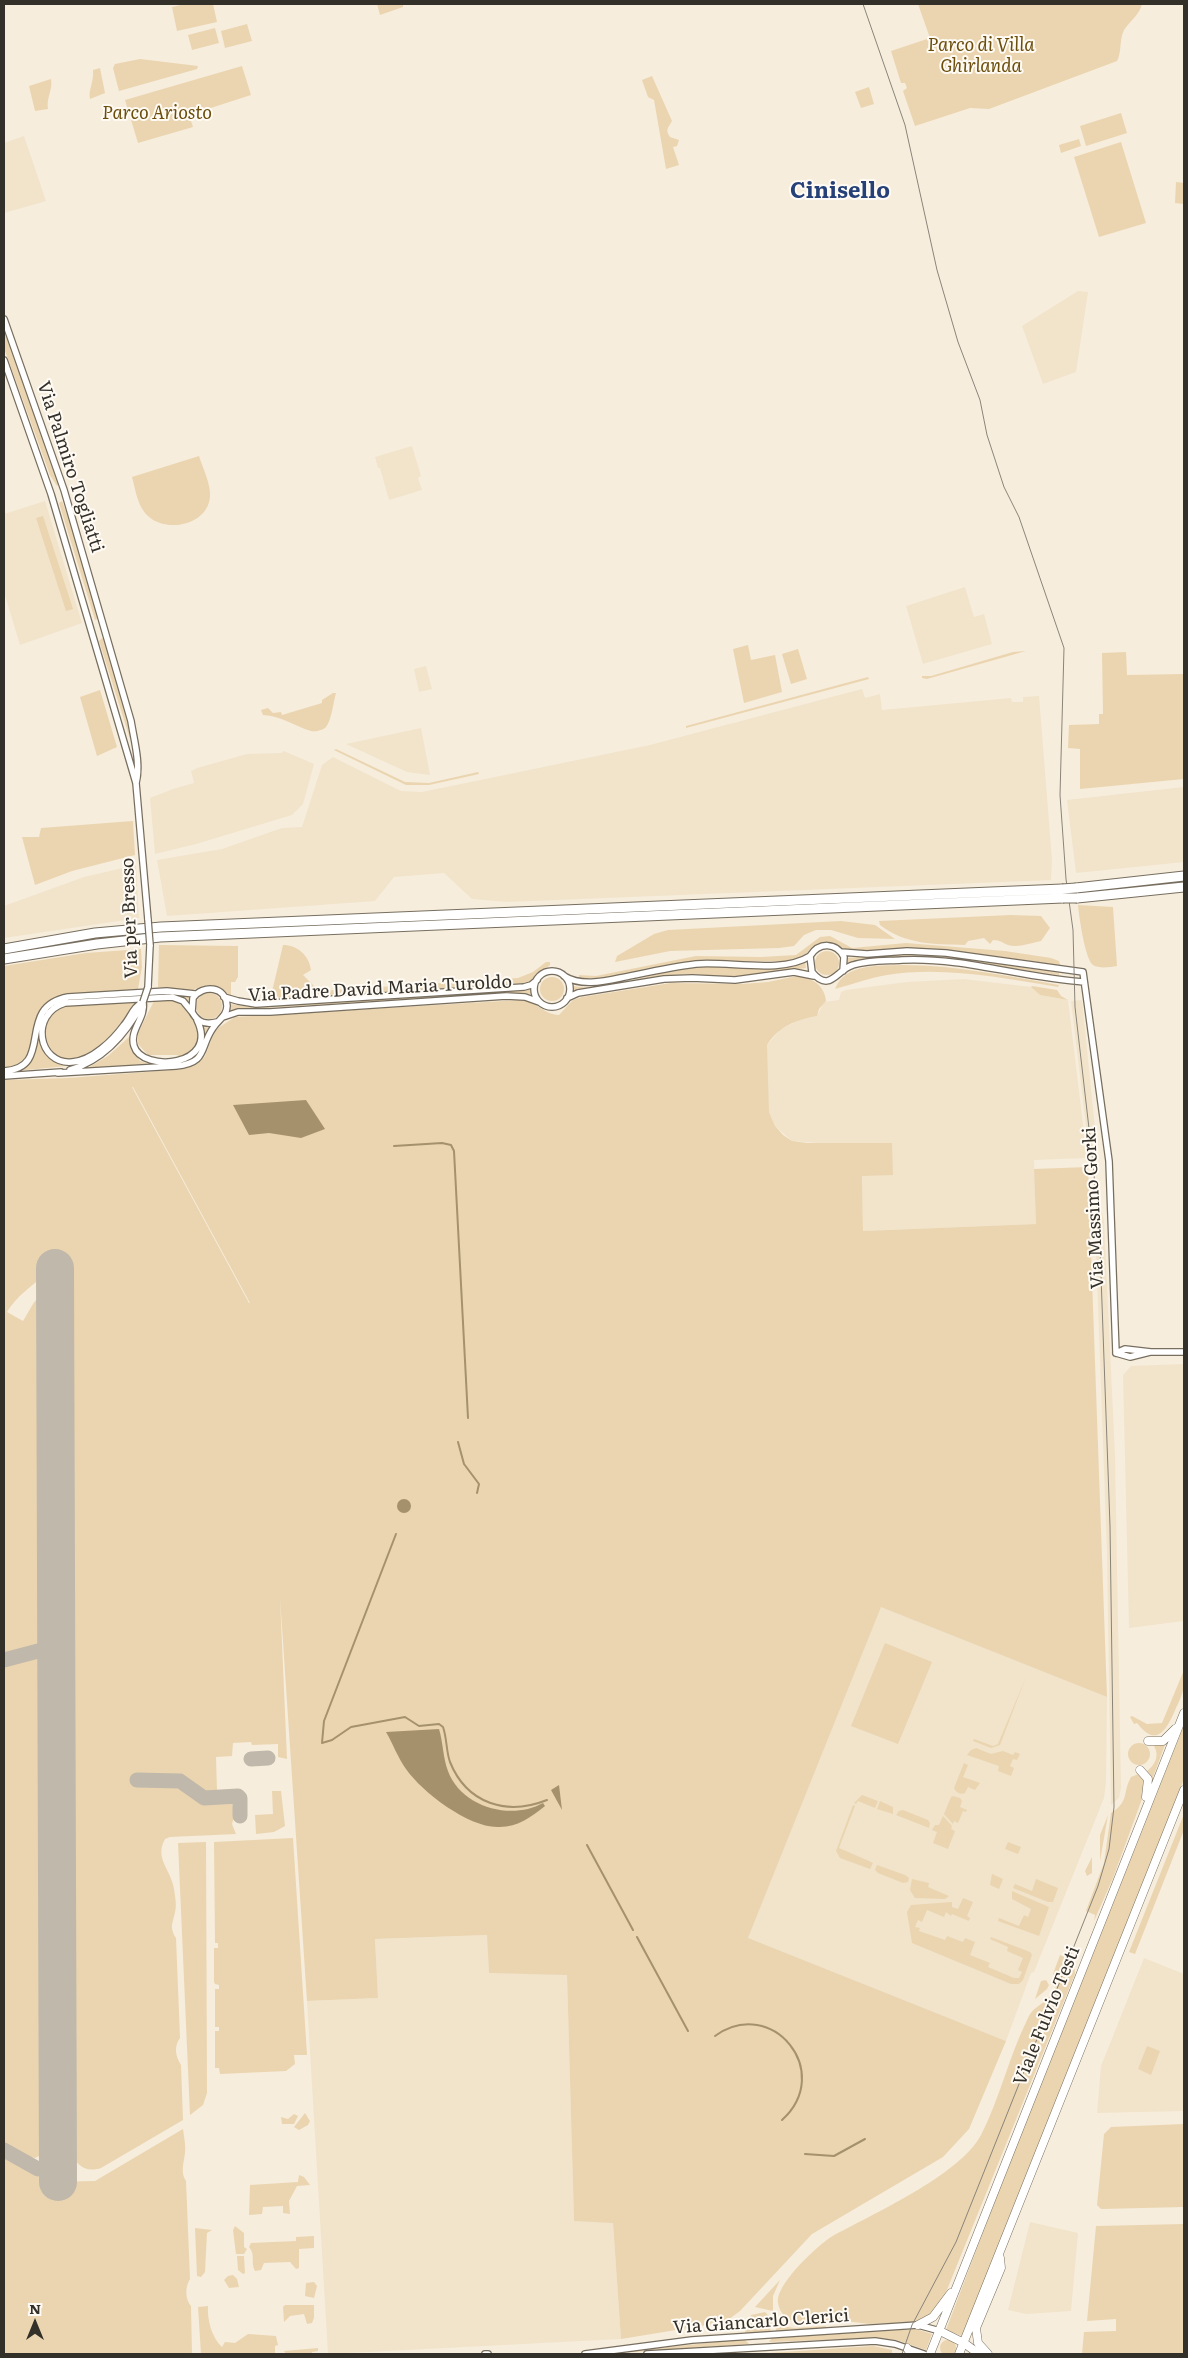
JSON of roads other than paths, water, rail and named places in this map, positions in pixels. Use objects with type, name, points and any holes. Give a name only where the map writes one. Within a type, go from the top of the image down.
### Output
[{"type":"highway","points":[[4,949],[95,934],[162,927],[1062,889],[1184,876]]},
{"type":"highway","points":[[4,958],[97,944],[160,938],[1077,898],[1184,887]]},
{"type":"main road","name":"Viale Fulvio Testi","points":[[930,2354],[1184,1713]]},
{"type":"main road","points":[[1148,1741],[1163,1741],[1180,1724]]},
{"type":"main road","points":[[1129,1850],[1131,1837],[1149,1787],[1148,1779],[1140,1770]]},
{"type":"main road","points":[[959,2354],[1184,1790]]},
{"type":"main road","points":[[988,2354],[978,2343],[976,2328],[1001,2268],[1000,2254]]},
{"type":"main road","points":[[918,2325],[933,2317],[954,2290]]},
{"type":"main road","points":[[940,2331],[964,2343],[979,2354]]},
{"type":"street","name":"Via Palmiro Togliatti","points":[[4,319],[64,490],[131,720],[136,751]]},
{"type":"street","name":"Via Palmiro Togliatti","points":[[4,360],[49,488],[128,754]]},
{"type":"street","name":"Via per Bresso","points":[[136,751],[138,775],[136,783]]},
{"type":"street","name":"Via per Bresso","points":[[4,1076],[58,1072],[79,1067],[109,1048],[134,1020],[143,1002],[148,987],[150,945],[136,783],[128,754]]},
{"type":"street","points":[[843,971],[845,962],[841,952],[827,945],[817,948],[803,961],[783,964],[696,964],[598,982],[579,981],[555,972],[549,972],[537,980],[534,993],[539,1002],[547,1006],[555,1006],[578,992],[664,979],[735,980],[794,972],[815,976],[821,980],[831,980],[843,971],[851,965],[905,960],[945,962],[1084,982]]},
{"type":"street","name":"Via Massimo Gorki","points":[[841,952],[850,954],[907,951],[946,953],[1083,972],[1109,1161],[1116,1353],[1125,1349],[1151,1352],[1184,1352]]},
{"type":"street","points":[[810,956],[810,967],[815,976]]},
{"type":"street","points":[[564,976],[569,985],[567,998]]},
{"type":"street","name":"Via Padre David Maria Turoldo","points":[[224,997],[238,1002],[256,1004],[524,987],[537,980]]},
{"type":"street","points":[[4,1071],[15,1069],[28,1060],[34,1048],[38,1019],[45,1007],[56,1000],[68,997],[167,991],[195,994],[210,988],[218,991],[224,997],[227,1006],[223,1017],[209,1034],[204,1052],[188,1064],[58,1072]]},
{"type":"street","points":[[192,1012],[191,1005],[195,994]]},
{"type":"street","name":"Via Padre David Maria Turoldo","points":[[223,1017],[238,1012],[270,1012],[506,996],[525,997],[539,1002]]},
{"type":"street","points":[[172,997],[183,1002],[192,1012],[201,1028],[199,1048],[190,1057],[175,1060],[144,1060],[138,1054],[133,1039],[144,1010],[143,1002],[136,1005],[125,1025],[102,1048],[83,1059],[71,1062],[59,1060],[50,1053],[43,1042],[42,1024],[47,1015],[54,1008],[65,1003],[172,997]]},
{"type":"street","points":[[196,1019],[205,1023],[217,1022]]},
{"type":"street","name":"Via Giancarlo Clerici","points":[[586,2354],[692,2340],[918,2325],[940,2331]]},
{"type":"street","name":"Via Giancarlo Clerici","points":[[647,2354],[875,2341],[924,2354]]},
{"type":"waterway","points":[[394,1146],[442,1143],[451,1145],[454,1151],[468,1418]]},
{"type":"waterway","points":[[458,1442],[464,1464],[479,1484],[477,1493]]},
{"type":"waterway","points":[[396,1534],[324,1721],[322,1743],[332,1740],[351,1727],[405,1717],[419,1726],[439,1724],[443,1727],[450,1762],[457,1776],[478,1797],[490,1803],[517,1807],[547,1800]]},
{"type":"waterway","points":[[587,1845],[633,1930]]},
{"type":"waterway","points":[[637,1937],[688,2031]]},
{"type":"waterway","points":[[715,2036],[736,2026],[757,2025],[775,2032],[790,2045],[799,2062],[802,2081],[797,2101],[782,2120]]},
{"type":"waterway","points":[[805,2154],[834,2156],[865,2139]]},
{"type":"tram line","points":[[863,4],[905,125],[937,270],[958,342],[980,400],[987,435],[1004,487],[1019,517],[1064,648],[1060,795],[1066,879],[1073,930],[1075,1007],[1093,1163],[1100,1248],[1110,1526],[1114,1807],[1109,1849],[1098,1886],[956,2242],[912,2325],[902,2354]]},
{"type":"district","name":"Cinisello","points":[[840,192]]},
{"type":"park label","name":"Parco di Villa Ghirlanda","points":[[981,56]]},
{"type":"park label","name":"Parco Ariosto","points":[[157,114]]}]
